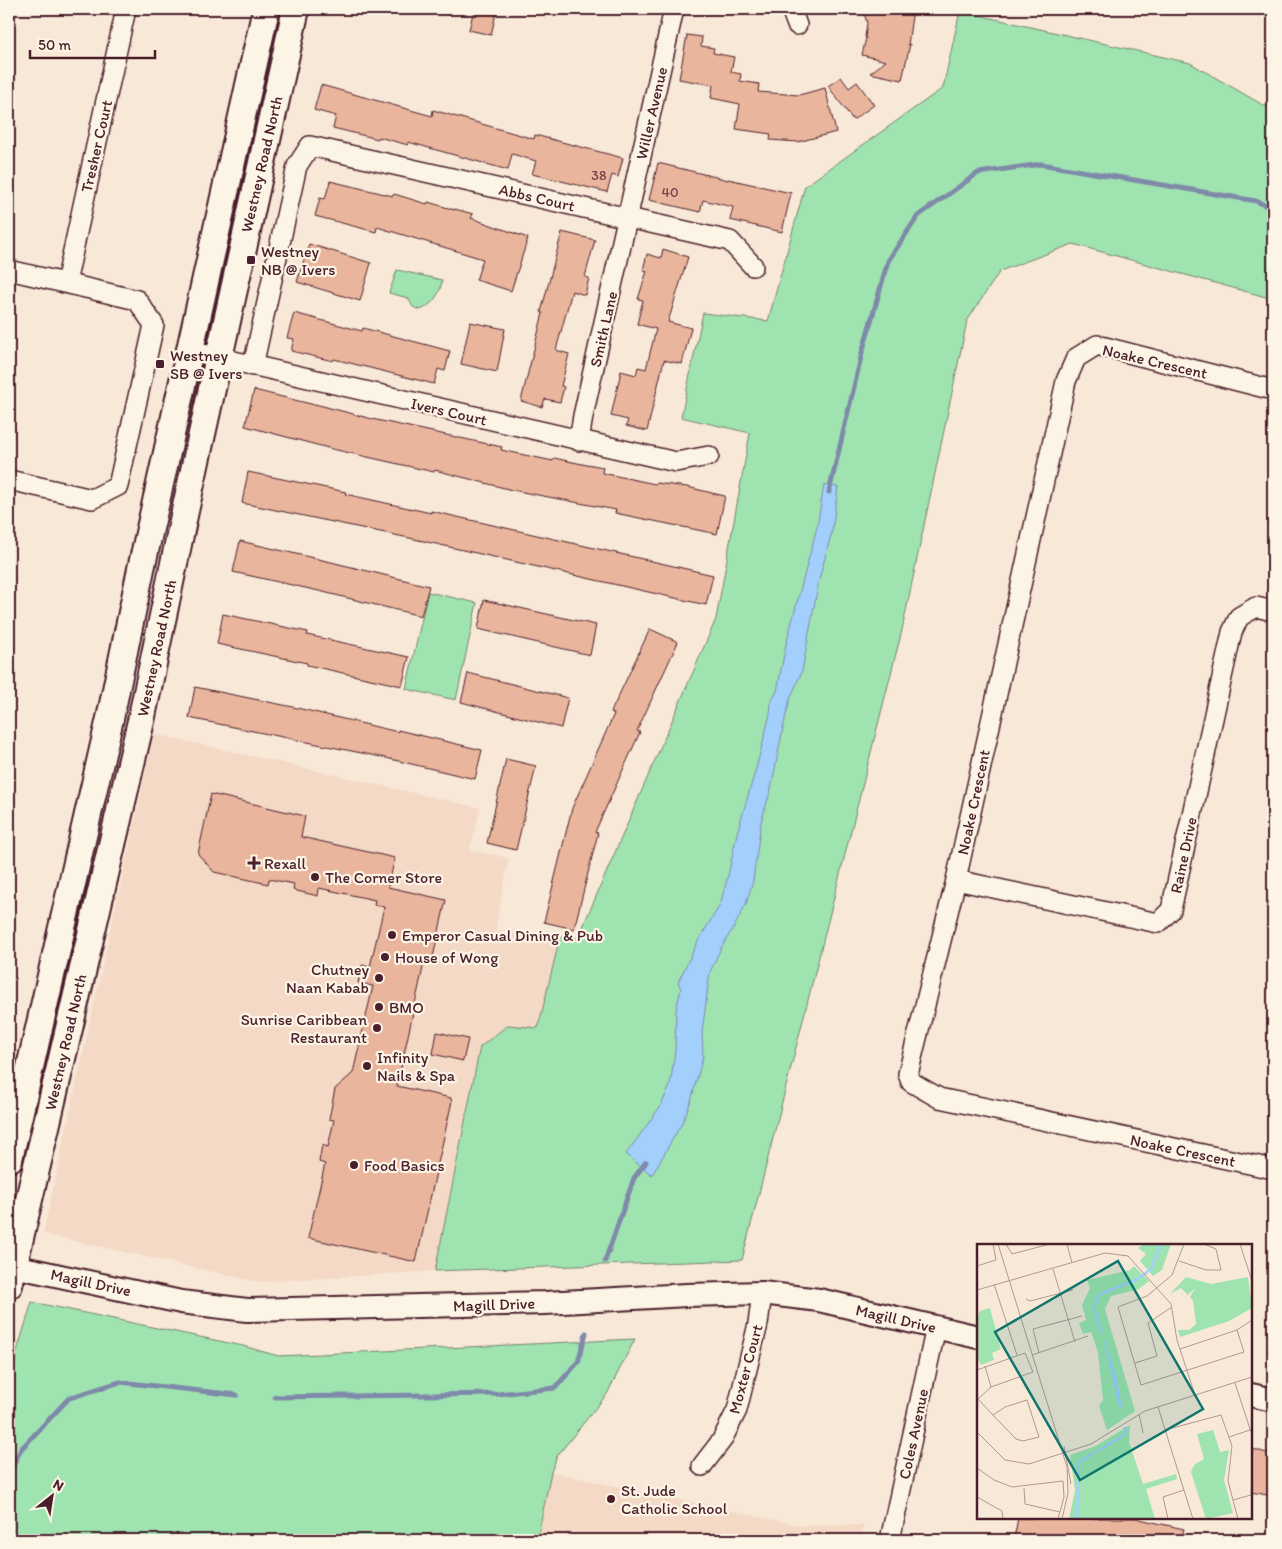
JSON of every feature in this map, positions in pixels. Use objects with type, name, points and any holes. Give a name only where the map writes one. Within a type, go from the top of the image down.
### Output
[{"type":"main road","name":"Westney Road North","points":[[9,1159],[111,714],[141,569],[266,9]]},
{"type":"main road","name":"Westney Road North","points":[[10,1272],[140,721],[218,357],[296,9]]},
{"type":"street","name":"Tresher Court","points":[[66,282],[126,9]]},
{"type":"street","name":"Willer Avenue","points":[[627,217],[674,9]]},
{"type":"street","name":"Abbs Court","points":[[252,366],[297,166],[310,146],[730,241],[753,266]]},
{"type":"street","name":"Smith Lane","points":[[579,441],[627,217]]},
{"type":"street","points":[[9,270],[137,300],[154,326],[118,486],[92,499],[9,480]]},
{"type":"street","name":"Noake Crescent","points":[[1273,390],[1097,345],[1076,358],[1066,380],[956,880],[908,1074],[911,1082],[939,1098],[1273,1169]]},
{"type":"street","name":"Ivers Court","points":[[190,351],[676,462],[709,456]]},
{"type":"street","name":"Raine Drive","points":[[956,880],[1158,924],[1171,910],[1232,632],[1239,617],[1256,607],[1273,611]]},
{"type":"street","name":"Magill Drive","points":[[10,1272],[181,1302],[247,1310],[535,1303],[762,1293],[820,1300],[977,1337]]},
{"type":"street","name":"Moxter Court","points":[[702,1466],[722,1440],[737,1410],[758,1324],[762,1293]]},
{"type":"street","name":"Coles Avenue","points":[[890,1540],[936,1327]]},
{"type":"street","points":[[1252,1395],[1273,1400]]},
{"type":"shaded area","points":[[154,734],[480,808],[470,850],[509,858],[495,931],[560,937],[538,1029],[508,1025],[480,1047],[435,1271],[258,1282],[43,1234]]},
{"type":"shaded area","name":"St. Jude Catholic School","points":[[551,1472],[803,1526],[864,1525],[860,1540],[537,1540]]},
{"type":"green space","points":[[960,11],[1190,63],[1263,105],[1273,108],[1273,299],[1073,244],[1000,271],[967,321],[902,630],[742,1260],[435,1271],[480,1047],[508,1025],[538,1028],[560,937],[578,938],[716,619],[750,433],[681,417],[703,313],[768,321],[805,186],[943,88]]},
{"type":"green space","points":[[397,270],[442,280],[440,290],[435,298],[424,308],[420,310],[413,307],[408,298],[389,293]]},
{"type":"green space","points":[[428,592],[477,603],[456,700],[406,689]]},
{"type":"green space","points":[[32,1302],[243,1346],[278,1356],[635,1339],[607,1394],[557,1456],[551,1472],[537,1540],[9,1540],[9,1377]]},
{"type":"water","points":[[824,485],[838,487],[832,531],[819,580],[802,671],[790,699],[771,789],[761,822],[753,881],[746,904],[721,948],[710,972],[702,1032],[703,1056],[691,1101],[682,1123],[652,1175],[626,1154],[660,1107],[670,1086],[675,1051],[676,1009],[681,989],[678,982],[698,941],[720,905],[737,833],[770,714],[771,702],[777,691],[786,644],[817,527]]},
{"type":"building","points":[[474,9],[497,9],[491,35],[469,30]]},
{"type":"building","points":[[863,9],[913,9],[908,45],[910,44],[902,80],[870,73],[886,61],[862,55],[867,23]]},
{"type":"building","points":[[687,35],[702,37],[701,46],[714,48],[713,53],[734,57],[731,72],[741,74],[740,81],[759,84],[758,92],[799,95],[825,88],[836,132],[798,142],[770,140],[771,134],[736,129],[740,104],[711,98],[713,85],[679,79]]},
{"type":"building","points":[[841,77],[849,88],[857,82],[874,105],[853,120],[828,86]]},
{"type":"building","points":[[321,85],[432,116],[433,110],[534,139],[535,135],[623,158],[618,177],[612,175],[607,192],[532,174],[536,161],[512,154],[508,170],[408,142],[408,145],[333,128],[336,116],[314,110]]},
{"type":"building","points":[[658,163],[791,193],[782,232],[730,220],[733,207],[703,200],[700,212],[649,200]]},
{"type":"building","points":[[330,181],[393,196],[394,194],[427,204],[428,202],[473,214],[471,218],[528,238],[511,291],[476,280],[483,259],[377,227],[376,232],[315,216],[320,198],[325,199]]},
{"type":"building","points":[[562,232],[595,240],[585,277],[589,278],[585,295],[572,291],[556,350],[569,354],[561,386],[564,387],[560,402],[545,399],[542,407],[521,401],[543,313],[541,312]]},
{"type":"building","points":[[309,244],[371,263],[360,301],[297,282]]},
{"type":"building","points":[[663,249],[688,257],[668,322],[691,328],[682,364],[664,360],[647,431],[626,426],[628,420],[611,416],[621,371],[636,375],[638,367],[646,369],[656,329],[637,324],[643,300],[638,299],[647,271],[643,270],[647,254],[661,258]]},
{"type":"building","points":[[294,313],[362,331],[363,328],[450,351],[445,371],[438,369],[434,384],[334,359],[333,361],[291,351],[294,339],[287,338]]},
{"type":"building","points":[[470,322],[505,329],[497,372],[461,364]]},
{"type":"building","points":[[254,390],[372,419],[502,447],[501,450],[553,461],[554,458],[603,467],[602,473],[655,484],[687,487],[725,496],[717,534],[615,513],[616,510],[512,490],[435,470],[434,472],[332,449],[245,426]]},
{"type":"building","points":[[248,472],[346,492],[345,494],[431,513],[431,511],[713,575],[706,605],[414,539],[242,503]]},
{"type":"building","points":[[240,541],[429,586],[421,616],[233,572]]},
{"type":"building","points":[[484,600],[596,625],[590,655],[478,629]]},
{"type":"building","points":[[223,614],[308,632],[307,635],[409,657],[402,686],[217,644]]},
{"type":"building","points":[[650,629],[678,642],[637,731],[640,732],[595,832],[598,833],[574,929],[544,922],[572,808],[614,714],[611,712]]},
{"type":"building","points":[[468,673],[568,698],[561,728],[461,702]]},
{"type":"building","points":[[195,687],[293,707],[398,732],[398,730],[482,750],[475,779],[386,758],[189,718]]},
{"type":"building","points":[[506,759],[536,766],[516,850],[487,843]]},
{"type":"building","points":[[211,794],[305,816],[301,837],[395,858],[388,887],[446,900],[433,957],[424,963],[397,1086],[451,1098],[452,1101],[416,1262],[308,1238],[325,1164],[319,1162],[322,1145],[328,1147],[334,1120],[329,1119],[335,1089],[353,1073],[373,986],[358,983],[362,965],[370,967],[384,907],[374,905],[375,900],[319,888],[318,896],[293,890],[294,884],[269,879],[268,884],[214,872],[198,854]]},
{"type":"building","points":[[437,1032],[468,1039],[463,1061],[433,1054]]},
{"type":"building","points":[[1253,1449],[1273,1455],[1273,1496],[1252,1492]]},
{"type":"building","points":[[1018,1519],[1139,1519],[1184,1529],[1181,1540],[1024,1540],[1014,1538]]},
{"type":"waterway","points":[[829,492],[862,353],[888,261],[918,216],[978,173],[1041,164],[1256,201],[1273,209]]},
{"type":"waterway","points":[[605,1261],[634,1178],[646,1162]]},
{"type":"waterway","points":[[275,1397],[498,1394],[555,1388],[578,1362],[586,1333]]},
{"type":"waterway","points":[[9,1474],[21,1449],[69,1398],[120,1382],[237,1395]]},
{"type":"place","name":"Westney NB @ Ivers","points":[[251,260]]},
{"type":"place","name":"Westney SB @ Ivers","points":[[160,364]]},
{"type":"place","name":"Rexall","points":[[254,863]]},
{"type":"place","name":"The Corner Store","points":[[315,877]]},
{"type":"place","name":"Emperor Casual Dining & Pub","points":[[392,935]]},
{"type":"place","name":"House of Wong","points":[[385,957]]},
{"type":"place","name":"Chutney Naan Kabab","points":[[379,978]]},
{"type":"place","name":"BMO","points":[[379,1007]]},
{"type":"place","name":"Sunrise Caribbean Restaurant","points":[[377,1028]]},
{"type":"place","name":"Infinity Nails & Spa","points":[[367,1066]]},
{"type":"place","name":"Food Basics","points":[[354,1165]]},
{"type":"place","name":"St. Jude Catholic School","points":[[611,1499]]}]
